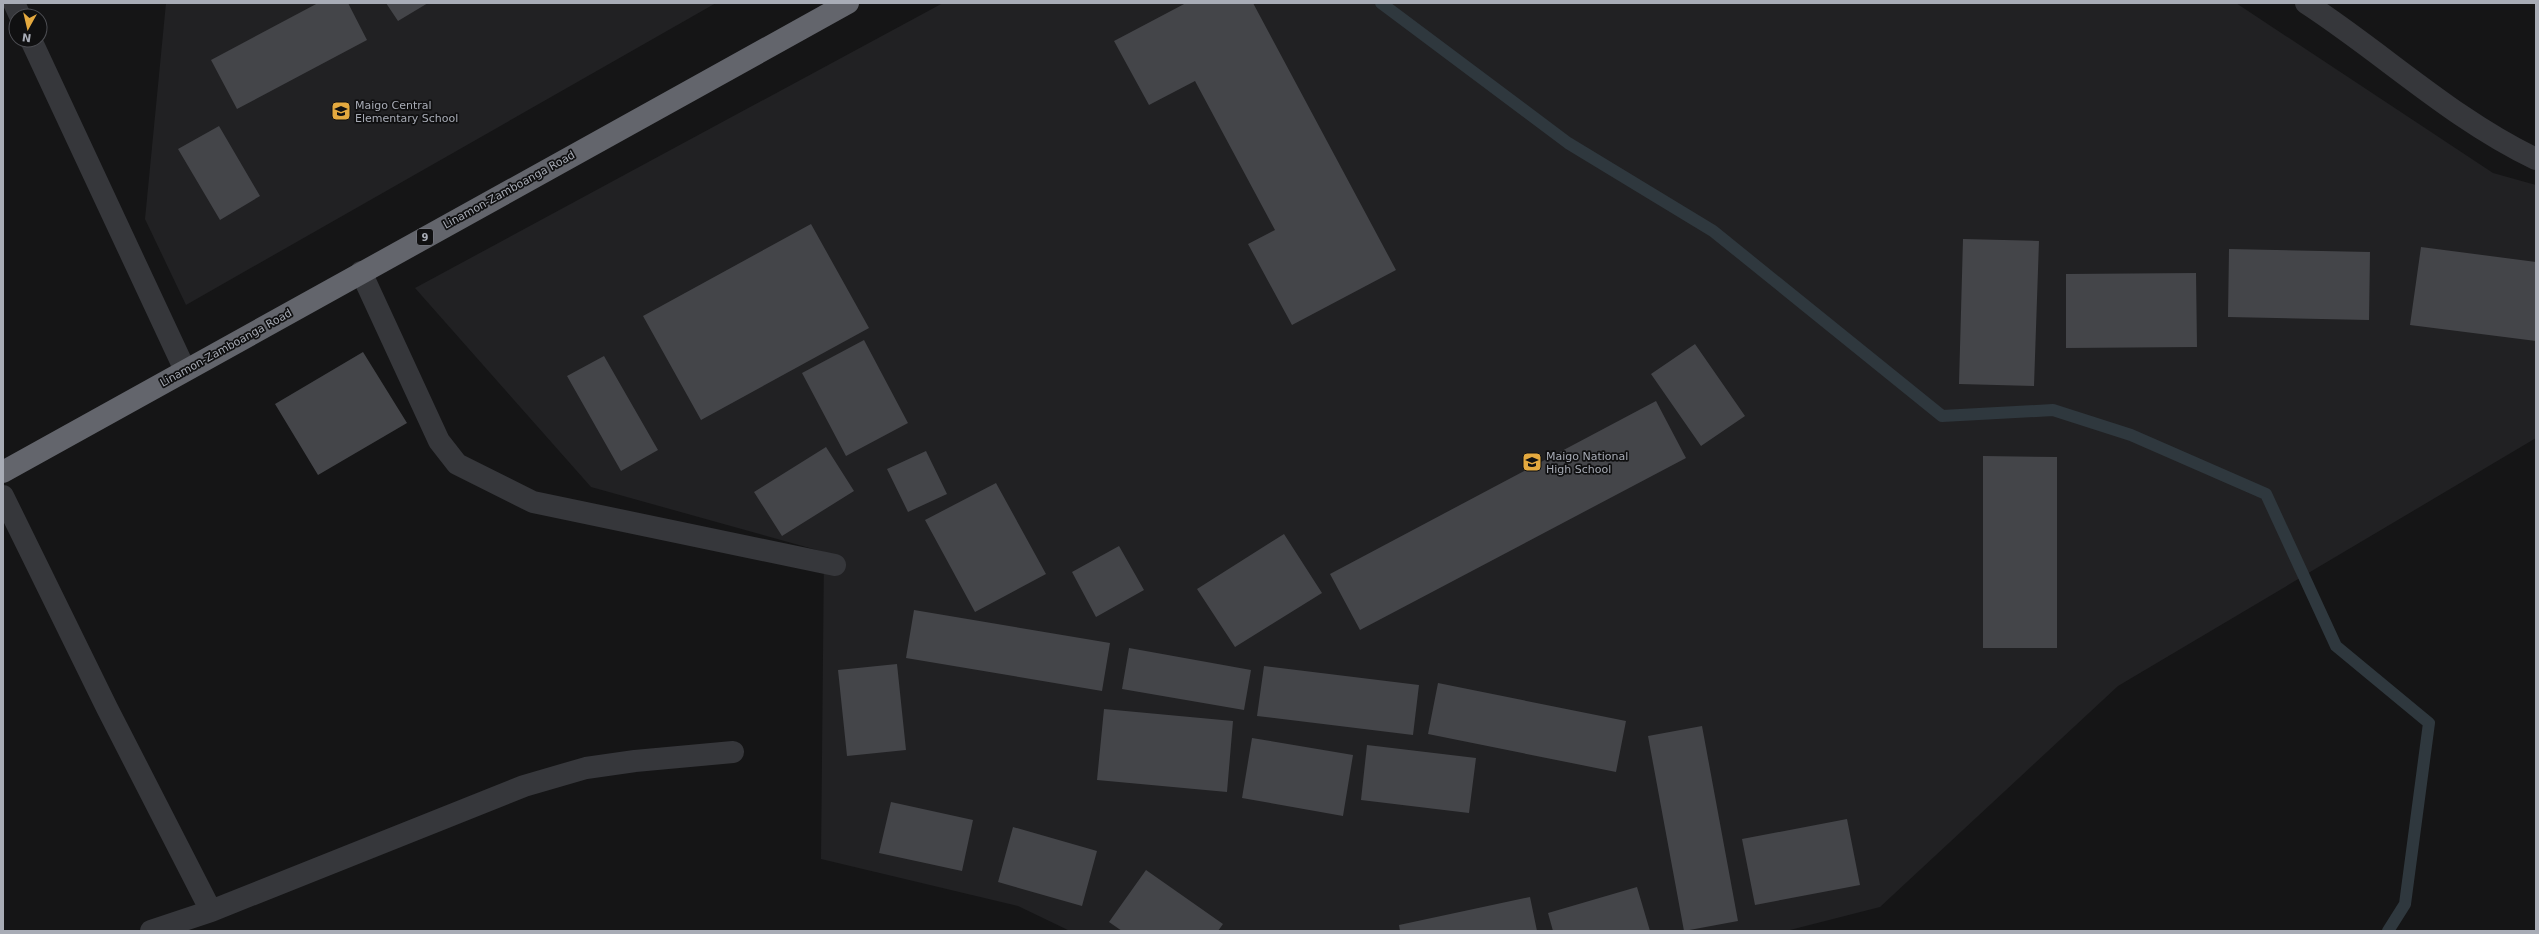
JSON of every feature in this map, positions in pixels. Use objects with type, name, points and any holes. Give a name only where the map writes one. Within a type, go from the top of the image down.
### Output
[{"type":"highway","name":"Linamon-Zamboanga Road","points":[[3,472],[848,3]]},
{"type":"street","points":[[2306,3],[2443,102],[2508,144],[2536,159]]},
{"type":"street","points":[[35,48],[185,370]]},
{"type":"street","points":[[361,272],[439,441],[456,464],[532,502],[835,565]]},
{"type":"street","points":[[3,496],[107,708],[211,911]]},
{"type":"street","points":[[151,931],[211,911],[524,786],[586,768],[635,761],[733,752]]},
{"type":"shaded area","name":"Maigo Central Elementary School","points":[[166,3],[716,3],[186,305],[145,219]]},
{"type":"shaded area","name":"Maigo National High School","points":[[943,3],[2236,3],[2493,173],[2536,185],[2536,438],[2118,686],[1880,907],[1786,931],[1070,931],[1018,906],[821,859],[824,552],[591,487],[415,288]]},
{"type":"building","points":[[318,3],[348,3],[367,40],[237,109],[211,60]]},
{"type":"building","points":[[386,3],[428,3],[398,21]]},
{"type":"building","points":[[1186,3],[1253,3],[1396,270],[1292,325],[1248,244],[1275,230],[1195,81],[1149,105],[1114,41]]},
{"type":"building","points":[[219,126],[260,196],[220,220],[178,149]]},
{"type":"building","points":[[811,224],[869,328],[701,420],[643,316]]},
{"type":"building","points":[[1963,239],[2039,241],[2034,386],[1959,384]]},
{"type":"building","points":[[2421,247],[2536,262],[2536,341],[2410,325]]},
{"type":"building","points":[[2229,249],[2370,252],[2369,320],[2228,317]]},
{"type":"building","points":[[2196,273],[2197,347],[2066,348],[2066,274]]},
{"type":"building","points":[[864,340],[908,423],[846,456],[802,373]]},
{"type":"building","points":[[1695,344],[1745,416],[1701,446],[1651,374]]},
{"type":"building","points":[[363,352],[407,423],[318,475],[275,404]]},
{"type":"building","points":[[604,356],[658,450],[621,471],[567,376]]},
{"type":"building","points":[[1656,401],[1686,458],[1360,630],[1330,574]]},
{"type":"building","points":[[826,447],[854,491],[782,536],[754,492]]},
{"type":"building","points":[[926,451],[947,494],[908,512],[887,469]]},
{"type":"building","points":[[1983,456],[2057,457],[2057,648],[1983,648]]},
{"type":"building","points":[[996,483],[1046,574],[975,612],[925,520]]},
{"type":"building","points":[[1284,534],[1322,593],[1235,647],[1197,589]]},
{"type":"building","points":[[1119,546],[1144,590],[1096,617],[1072,572]]},
{"type":"building","points":[[914,610],[1110,643],[1102,691],[906,658]]},
{"type":"building","points":[[1129,648],[1251,670],[1244,710],[1122,689]]},
{"type":"building","points":[[897,664],[906,750],[847,756],[838,670]]},
{"type":"building","points":[[1264,666],[1419,685],[1413,735],[1257,716]]},
{"type":"building","points":[[1438,683],[1626,721],[1616,772],[1428,734]]},
{"type":"building","points":[[1104,709],[1233,721],[1227,792],[1097,780]]},
{"type":"building","points":[[1702,726],[1738,921],[1684,931],[1648,736]]},
{"type":"building","points":[[1252,738],[1353,755],[1343,816],[1242,798]]},
{"type":"building","points":[[1367,745],[1476,758],[1469,813],[1361,800]]},
{"type":"building","points":[[891,802],[973,820],[962,871],[879,853]]},
{"type":"building","points":[[1847,819],[1860,885],[1755,905],[1742,839]]},
{"type":"building","points":[[1013,827],[1097,851],[1082,906],[998,882]]},
{"type":"building","points":[[1146,870],[1223,924],[1218,931],[1122,931],[1109,922]]},
{"type":"building","points":[[1637,887],[1650,931],[1553,931],[1548,913]]},
{"type":"building","points":[[1530,897],[1537,931],[1400,931],[1399,925]]},
{"type":"waterway","points":[[1381,3],[1568,143],[1713,231],[1942,416],[2053,410],[2131,435],[2266,494],[2336,646],[2429,723],[2405,904],[2388,931]]},
{"type":"place","name":"Maigo Central Elementary School","points":[[341,111]]},
{"type":"place","name":"Maigo National High School","points":[[1532,462]]}]
